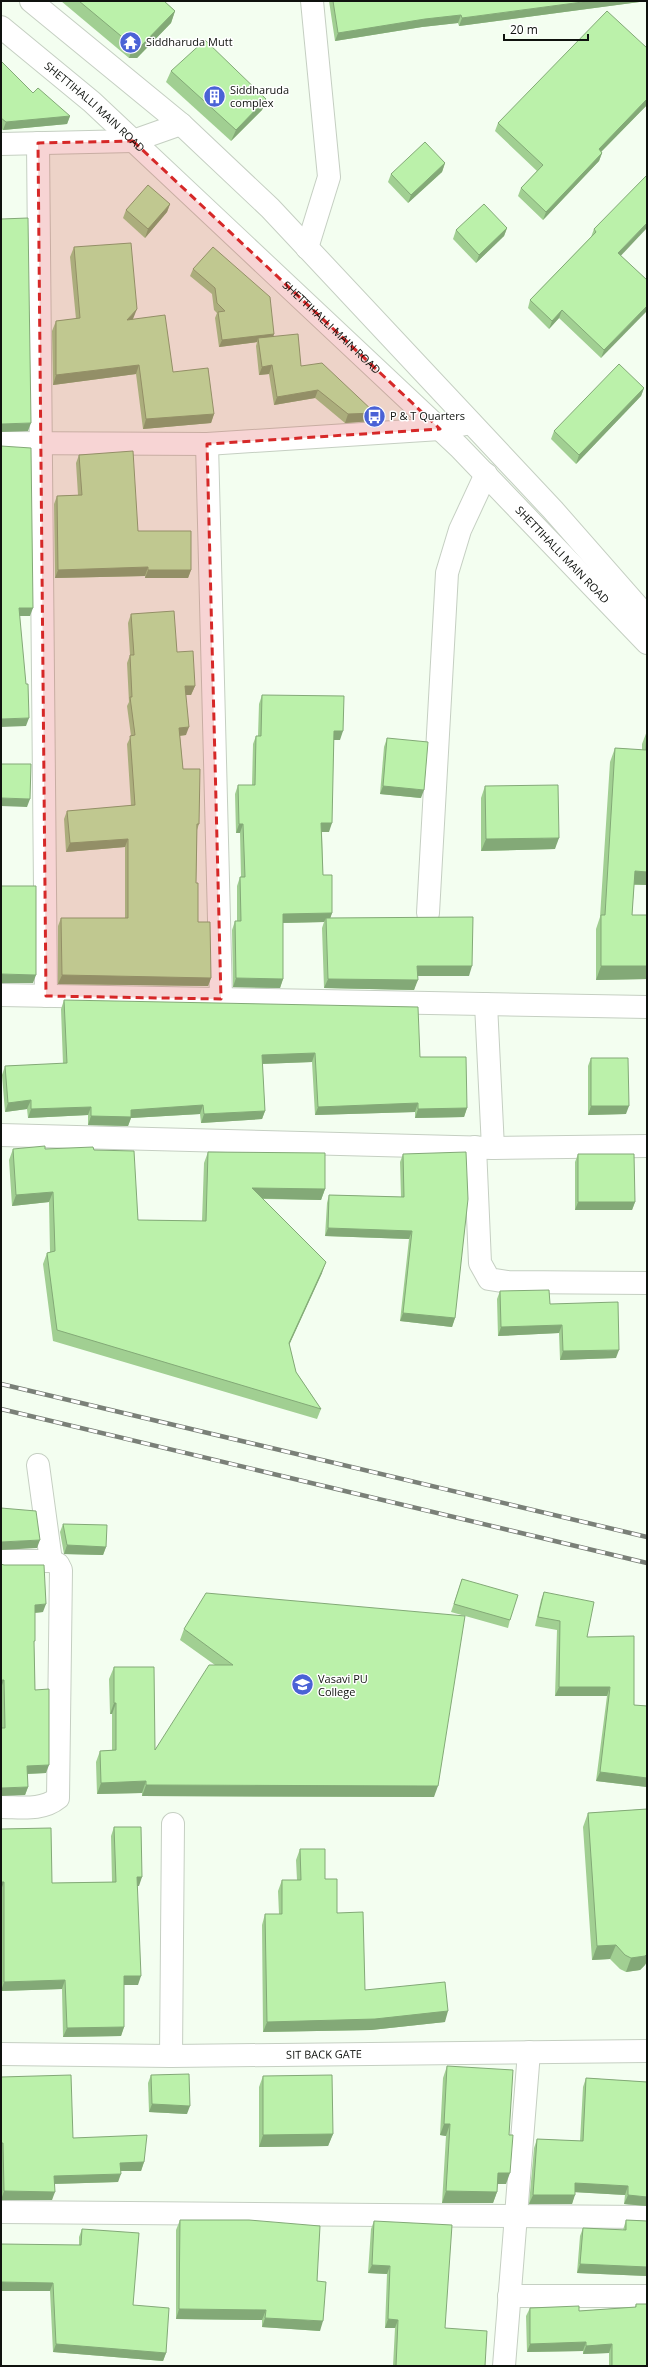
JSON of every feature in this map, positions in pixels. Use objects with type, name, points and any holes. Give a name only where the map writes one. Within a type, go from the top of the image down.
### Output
[{"type":"street","name":"SHETTIHALLI MAIN ROAD","points":[[31,1],[181,124],[270,208],[471,423],[647,616]]},
{"type":"street","points":[[307,248],[329,177],[312,1]]},
{"type":"street","name":"SHETTIHALLI MAIN ROAD","points":[[1,27],[92,102],[440,430],[486,474],[647,643]]},
{"type":"street","points":[[1,144],[133,141],[181,124]]},
{"type":"street","points":[[38,144],[46,996]]},
{"type":"street","points":[[1,443],[207,444],[440,430],[471,423]]},
{"type":"street","points":[[207,444],[221,999]]},
{"type":"street","points":[[428,913],[447,573],[460,530],[486,474]]},
{"type":"street","points":[[1,995],[647,1007]]},
{"type":"street","points":[[486,1004],[484,1147],[480,1264],[489,1279],[508,1282],[647,1283]]},
{"type":"street","points":[[1,1135],[484,1147],[647,1146]]},
{"type":"street","points":[[38,1465],[51,1561]]},
{"type":"street","points":[[1,1561],[51,1561],[58,1564],[61,1570],[58,1798],[50,1805],[37,1807],[1,1807]]},
{"type":"street","points":[[171,2056],[173,1824]]},
{"type":"street","name":"SIT BACK GATE","points":[[1,2054],[171,2056],[647,2051]]},
{"type":"street","points":[[504,2366],[528,2052]]},
{"type":"street","points":[[1,2212],[647,2217]]},
{"type":"street","points":[[509,2296],[647,2296]]},
{"type":"highlighted area","points":[[133,141],[440,429],[207,444],[221,999],[46,996],[38,143]]},
{"type":"building","name":"Siddharuda Mutt","points":[[79,1],[164,1],[175,11],[141,46],[133,46]]},
{"type":"building","points":[[333,1],[590,1],[462,18],[461,15],[425,19],[338,33]]},
{"type":"building","points":[[607,11],[647,48],[647,99],[599,149],[602,153],[546,212],[521,188],[543,165],[498,123]]},
{"type":"building","name":"Siddharuda complex","points":[[205,40],[266,99],[236,130],[171,71]]},
{"type":"building","points":[[1,61],[33,93],[38,88],[70,116],[6,122],[1,118]]},
{"type":"building","points":[[425,142],[445,163],[411,195],[391,174]]},
{"type":"building","points":[[647,175],[647,223],[618,253],[647,280],[647,306],[604,350],[562,310],[552,321],[530,300],[596,232],[594,229]]},
{"type":"building","points":[[148,185],[170,204],[148,229],[126,210]]},
{"type":"building","points":[[484,204],[507,228],[479,255],[456,230]]},
{"type":"building","points":[[28,218],[31,423],[1,424],[1,219]]},
{"type":"building","points":[[131,243],[137,309],[127,320],[165,315],[173,372],[208,368],[214,414],[146,419],[139,365],[56,375],[56,321],[80,318],[74,247]]},
{"type":"building","points":[[213,247],[270,297],[274,334],[222,340],[218,312],[225,311],[217,303],[215,288],[193,269]]},
{"type":"building","points":[[298,334],[301,366],[322,363],[375,413],[348,414],[318,390],[277,397],[272,365],[262,367],[258,338]]},
{"type":"building","points":[[619,364],[644,388],[579,455],[554,431]]},
{"type":"building","points":[[1,446],[31,448],[33,608],[19,608],[26,684],[28,684],[29,718],[1,719]]},
{"type":"building","points":[[133,451],[138,531],[191,531],[191,570],[148,570],[148,567],[58,570],[57,496],[82,495],[79,455]]},
{"type":"building","points":[[174,611],[177,652],[193,651],[195,686],[185,686],[189,727],[179,728],[183,769],[200,769],[196,883],[198,883],[198,922],[210,922],[211,978],[62,975],[61,918],[128,918],[128,839],[70,843],[67,811],[135,805],[130,736],[135,735],[130,697],[132,697],[130,655],[134,655],[131,614]]},
{"type":"building","points":[[262,695],[344,696],[343,731],[334,731],[332,823],[321,823],[323,875],[332,875],[332,913],[283,914],[283,979],[236,978],[235,921],[241,921],[240,877],[245,877],[243,824],[239,824],[238,785],[255,785],[256,736],[261,736]]},
{"type":"building","points":[[647,733],[647,872],[635,871],[632,915],[647,915],[647,966],[601,966],[601,915],[605,915],[615,748],[646,750]]},
{"type":"building","points":[[387,738],[428,742],[424,790],[383,786]]},
{"type":"building","points":[[1,764],[31,764],[30,799],[1,798]]},
{"type":"building","points":[[558,785],[559,838],[486,839],[485,786]]},
{"type":"building","points":[[1,886],[36,886],[36,975],[1,974]]},
{"type":"building","points":[[473,917],[472,966],[417,966],[418,980],[328,979],[326,918]]},
{"type":"building","points":[[64,1000],[418,1007],[420,1057],[466,1057],[467,1108],[418,1109],[418,1103],[318,1107],[315,1053],[262,1055],[265,1111],[204,1114],[203,1105],[131,1110],[131,1117],[91,1116],[91,1107],[31,1109],[31,1100],[8,1103],[5,1066],[67,1063]]},
{"type":"building","points":[[591,1058],[628,1058],[629,1106],[591,1106]]},
{"type":"building","points":[[45,1146],[45,1149],[93,1147],[94,1150],[134,1151],[138,1220],[206,1221],[208,1152],[325,1153],[325,1189],[252,1188],[326,1262],[289,1343],[296,1372],[321,1409],[57,1330],[47,1253],[55,1251],[53,1192],[16,1195],[13,1149]]},
{"type":"building","points":[[466,1152],[468,1199],[455,1318],[403,1313],[412,1231],[328,1228],[329,1195],[404,1197],[403,1154]]},
{"type":"building","points":[[578,1154],[634,1154],[635,1202],[578,1202]]},
{"type":"building","points":[[549,1290],[550,1304],[618,1302],[619,1350],[563,1351],[562,1325],[501,1327],[500,1291]]},
{"type":"building","points":[[1,1508],[36,1511],[40,1540],[1,1542]]},
{"type":"building","points":[[63,1524],[107,1525],[106,1547],[67,1545]]},
{"type":"building","points":[[1,1564],[44,1565],[46,1604],[35,1605],[35,1690],[49,1689],[49,1765],[27,1766],[28,1787],[1,1788],[1,1728],[5,1728],[4,1680],[1,1680]]},
{"type":"building","points":[[462,1579],[518,1595],[510,1620],[454,1604]]},
{"type":"building","points":[[544,1592],[594,1602],[587,1637],[634,1636],[634,1705],[647,1706],[647,1778],[600,1772],[610,1687],[559,1687],[560,1621],[538,1617]]},
{"type":"building","points":[[206,1593],[465,1616],[438,1786],[146,1785],[146,1781],[101,1783],[100,1751],[116,1750],[114,1667],[154,1667],[155,1750],[209,1665],[233,1665],[184,1629]]},
{"type":"building","points":[[647,1809],[647,1954],[645,1956],[631,1958],[625,1955],[616,1945],[597,1946],[588,1813]]},
{"type":"building","points":[[114,1827],[141,1827],[142,1877],[137,1877],[141,1976],[124,1976],[124,2027],[67,2028],[65,1980],[4,1982],[4,1882],[1,1882],[1,1829],[51,1828],[52,1883],[116,1882]]},
{"type":"building","points":[[300,1849],[325,1849],[325,1879],[337,1879],[337,1913],[363,1912],[365,1990],[445,1982],[448,2011],[375,2019],[267,2022],[265,1914],[282,1914],[282,1880],[301,1880]]},
{"type":"building","points":[[447,2066],[513,2070],[509,2135],[513,2135],[510,2173],[498,2173],[497,2192],[446,2191],[450,2124],[444,2124]]},
{"type":"building","points":[[189,2074],[190,2106],[152,2104],[151,2075]]},
{"type":"building","points":[[71,2075],[73,2138],[147,2135],[144,2162],[120,2163],[121,2174],[54,2176],[55,2192],[4,2191],[3,2143],[1,2143],[1,2077]]},
{"type":"building","points":[[332,2075],[333,2134],[263,2135],[263,2076]]},
{"type":"building","points":[[586,2078],[647,2082],[647,2197],[628,2195],[628,2186],[575,2183],[575,2195],[533,2195],[537,2139],[583,2141]]},
{"type":"building","points":[[180,2220],[249,2220],[320,2226],[317,2281],[326,2282],[323,2321],[265,2318],[266,2310],[179,2309]]},
{"type":"building","points":[[626,2220],[647,2221],[647,2267],[580,2264],[583,2228],[626,2230]]},
{"type":"building","points":[[374,2221],[452,2225],[445,2328],[487,2331],[485,2366],[396,2366],[398,2320],[388,2319],[390,2266],[372,2265]]},
{"type":"building","points":[[82,2229],[139,2233],[133,2305],[169,2308],[166,2353],[56,2344],[53,2283],[1,2282],[1,2244],[81,2245]]},
{"type":"building","points":[[636,2304],[647,2304],[647,2366],[612,2366],[612,2344],[586,2346],[586,2342],[530,2344],[530,2308],[579,2306],[579,2311],[636,2307]]},
{"type":"railway","points":[[1,1384],[647,1537]]},
{"type":"railway","points":[[1,1409],[647,1563]]},
{"type":"place","name":"Siddharuda Mutt","points":[[131,42]]},
{"type":"place","name":"Siddharuda complex","points":[[215,96]]},
{"type":"place","name":"P & T Quarters","points":[[374,416]]},
{"type":"place","name":"Vasavi PU College","points":[[303,1685]]}]
